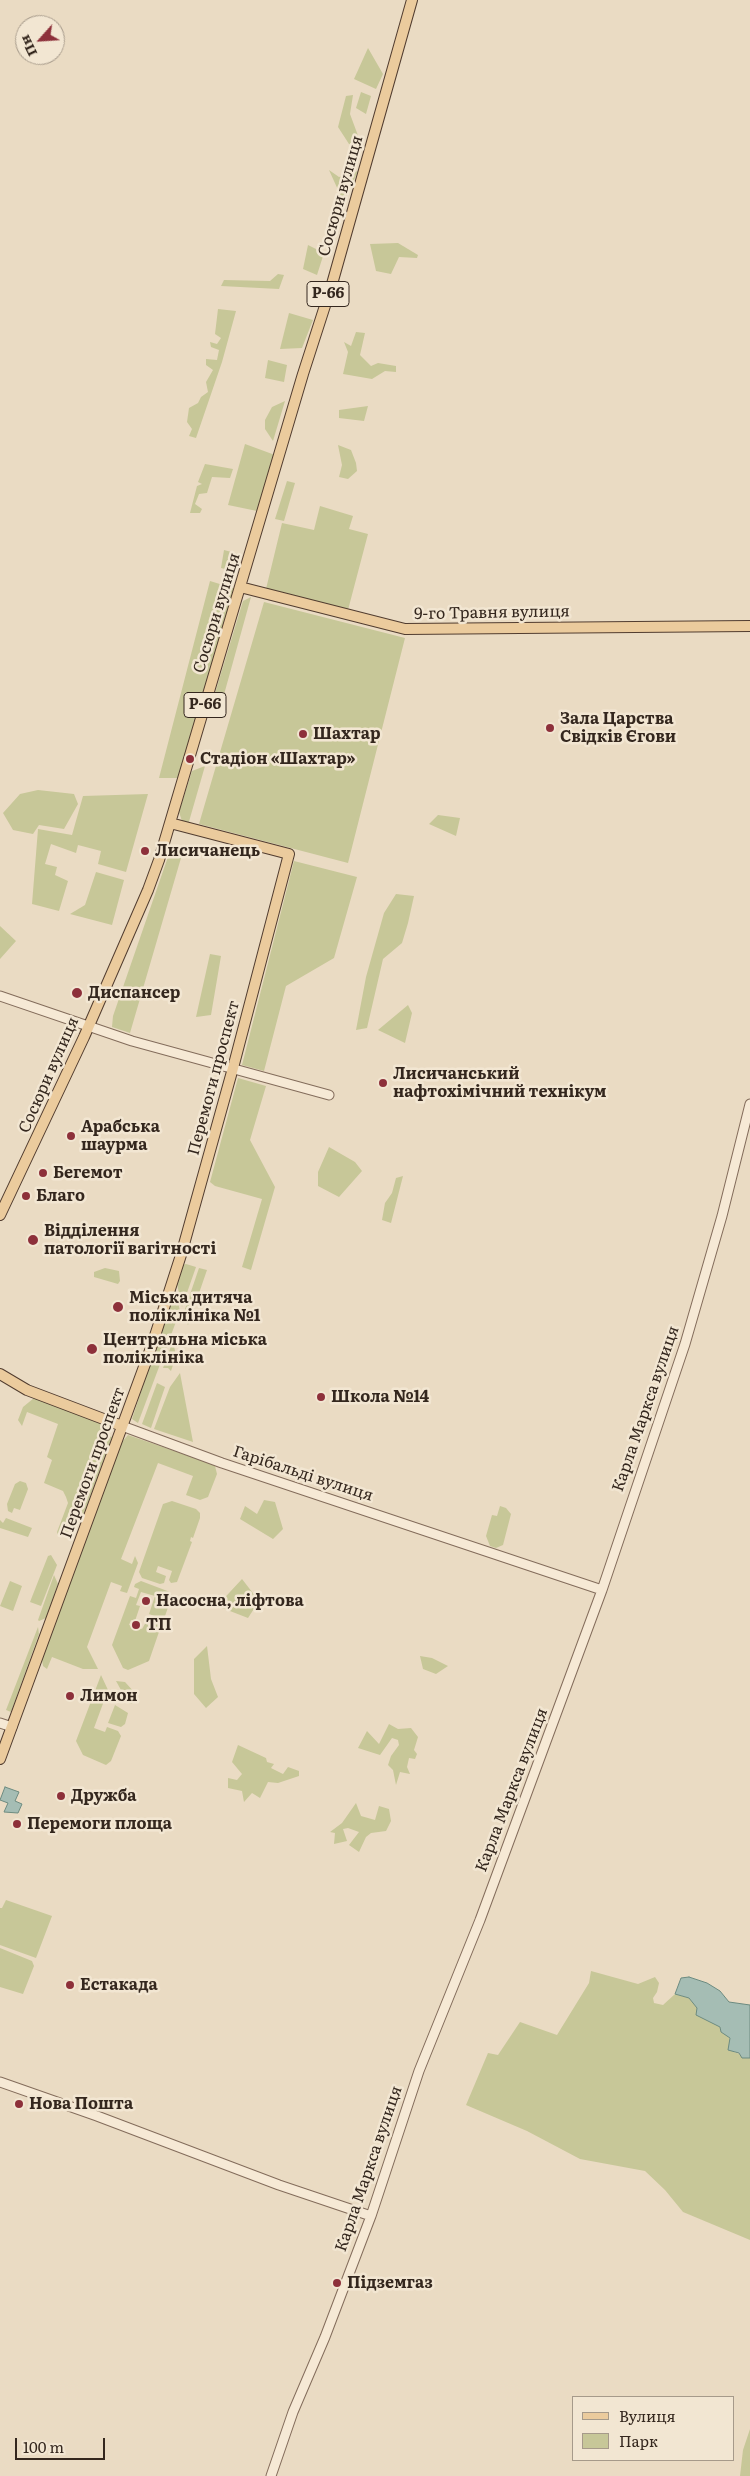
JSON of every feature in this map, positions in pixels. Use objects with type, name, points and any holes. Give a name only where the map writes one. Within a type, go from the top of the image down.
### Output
[{"type":"main road","name":"Сосюри вулиця","points":[[0,1215],[88,1026],[148,890],[170,823],[332,284],[412,0]]},
{"type":"main road","name":"9-го Травня вулиця","points":[[240,588],[405,629],[750,626]]},
{"type":"main road","name":"Перемоги проспект","points":[[0,1759],[152,1344],[180,1255],[233,1068],[289,854],[170,823]]},
{"type":"main road","name":"Гарібальді вулиця","points":[[0,1374],[27,1390],[122,1426]]},
{"type":"street","points":[[0,996],[132,1041],[329,1095]]},
{"type":"street","name":"Карла Маркса вулиця","points":[[271,2476],[293,2412],[326,2337],[371,2216],[411,2091],[480,1920],[602,1590],[685,1344],[722,1216],[750,1104]]},
{"type":"street","name":"Гарібальді вулиця","points":[[122,1426],[222,1463],[602,1590]]},
{"type":"street","points":[[0,1723],[12,1727]]},
{"type":"street","points":[[0,2082],[98,2116],[279,2185],[371,2216]]},
{"type":"green space","points":[[368,48],[383,74],[376,89],[354,79]]},
{"type":"green space","points":[[361,92],[371,96],[366,114],[356,108]]},
{"type":"green space","points":[[353,95],[350,114],[360,141],[354,147],[349,144],[338,127],[346,96]]},
{"type":"green space","points":[[329,170],[339,177],[358,171],[344,203]]},
{"type":"green space","points":[[398,243],[418,255],[417,258],[399,257],[391,274],[376,271],[370,244]]},
{"type":"green space","points":[[308,245],[324,253],[317,275],[303,269]]},
{"type":"green space","points":[[278,274],[284,275],[279,289],[221,286],[224,280],[270,281]]},
{"type":"green space","points":[[218,309],[236,311],[222,362],[196,438],[189,436],[192,429],[187,422],[189,408],[198,403],[201,397],[208,392],[206,382],[213,370],[206,365],[206,359],[217,360],[219,350],[211,347],[210,342],[217,344],[221,338],[215,334]]},
{"type":"green space","points":[[289,313],[313,320],[302,348],[280,349]]},
{"type":"green space","points":[[356,332],[365,333],[360,355],[371,366],[378,363],[396,366],[396,372],[385,371],[372,379],[343,374],[348,352],[344,342],[351,346]]},
{"type":"green space","points":[[268,360],[287,365],[284,382],[265,378]]},
{"type":"green space","points":[[285,401],[273,441],[265,429],[265,420],[272,407]]},
{"type":"green space","points":[[368,406],[364,421],[339,418],[339,410]]},
{"type":"green space","points":[[245,444],[275,455],[257,511],[228,505]]},
{"type":"green space","points":[[338,445],[351,450],[356,463],[357,471],[348,479],[339,477],[342,465]]},
{"type":"green space","points":[[205,464],[233,469],[230,478],[212,477],[207,493],[199,494],[195,504],[202,509],[200,513],[190,513],[197,486],[202,484],[198,482]]},
{"type":"green space","points":[[287,481],[295,483],[284,521],[275,519]]},
{"type":"green space","points":[[320,506],[353,516],[349,529],[368,534],[348,610],[266,589],[282,523],[314,530]]},
{"type":"green space","points":[[224,550],[239,554],[233,571],[221,568]]},
{"type":"green space","points":[[210,581],[236,589],[180,778],[159,778]]},
{"type":"green space","points":[[251,597],[220,709],[212,703],[243,601]]},
{"type":"green space","name":"Шахтар","points":[[264,602],[405,638],[348,863],[199,824]]},
{"type":"green space","points":[[205,766],[188,825],[182,821],[179,812],[192,771]]},
{"type":"green space","points":[[38,790],[74,794],[78,804],[64,829],[39,825],[33,834],[13,830],[3,813],[20,794]]},
{"type":"green space","points":[[148,794],[126,872],[98,864],[101,851],[78,845],[76,853],[51,844],[45,864],[57,867],[55,875],[68,881],[59,911],[32,904],[38,829],[72,835],[83,796]]},
{"type":"green space","points":[[438,815],[460,818],[456,836],[429,824]]},
{"type":"green space","points":[[179,849],[181,858],[130,1033],[112,1027],[113,1016],[170,851]]},
{"type":"green space","points":[[294,861],[357,877],[334,958],[286,986],[264,1071],[242,1065]]},
{"type":"green space","points":[[96,872],[124,880],[112,925],[70,914],[85,905]]},
{"type":"green space","points":[[396,894],[414,896],[408,923],[402,943],[383,959],[367,1028],[356,1030],[366,977],[384,913]]},
{"type":"green space","points":[[0,926],[16,941],[0,959]]},
{"type":"green space","points":[[210,954],[221,956],[211,1015],[196,1017]]},
{"type":"green space","points":[[408,1005],[412,1013],[405,1043],[378,1030]]},
{"type":"green space","points":[[238,1078],[266,1086],[250,1140],[275,1187],[251,1270],[242,1267],[262,1199],[215,1186],[210,1182]]},
{"type":"green space","points":[[329,1147],[355,1162],[362,1171],[339,1197],[318,1186],[318,1172]]},
{"type":"green space","points":[[403,1176],[391,1223],[382,1220],[385,1203],[392,1193],[396,1178]]},
{"type":"green space","points":[[186,1264],[196,1267],[182,1307],[177,1284],[182,1265]]},
{"type":"green space","points":[[105,1268],[119,1271],[120,1281],[118,1284],[94,1277],[94,1272]]},
{"type":"green space","points":[[199,1268],[207,1270],[188,1325],[183,1315]]},
{"type":"green space","points":[[175,1289],[180,1311],[138,1423],[132,1419]]},
{"type":"green space","points":[[173,1341],[176,1356],[171,1371],[168,1368],[163,1368]]},
{"type":"green space","points":[[180,1373],[193,1442],[154,1429],[170,1387]]},
{"type":"green space","points":[[157,1383],[165,1387],[151,1428],[142,1424]]},
{"type":"green space","points":[[34,1398],[108,1426],[105,1435],[112,1437],[82,1519],[72,1523],[69,1531],[58,1535],[57,1532],[68,1503],[63,1491],[44,1483],[52,1460],[47,1457],[58,1424],[27,1412],[22,1426],[18,1420],[23,1407]]},
{"type":"green space","points":[[128,1435],[212,1464],[215,1466],[217,1474],[208,1497],[200,1500],[186,1495],[193,1476],[158,1463],[121,1559],[132,1564],[135,1556],[138,1563],[127,1593],[120,1591],[122,1586],[111,1582],[87,1647],[98,1669],[83,1669],[52,1657],[47,1669],[43,1666],[42,1660],[122,1442]]},
{"type":"green space","points":[[20,1481],[26,1483],[28,1489],[20,1510],[14,1508],[12,1513],[8,1511],[7,1504],[15,1484]]},
{"type":"green space","points":[[264,1500],[275,1502],[283,1529],[273,1539],[240,1519],[245,1506],[257,1514]]},
{"type":"green space","points":[[172,1501],[196,1509],[200,1513],[200,1518],[193,1538],[191,1537],[190,1541],[192,1542],[177,1582],[171,1583],[169,1580],[172,1571],[158,1566],[156,1572],[166,1576],[164,1583],[160,1584],[142,1578],[139,1572],[163,1504]]},
{"type":"green space","points":[[500,1506],[506,1508],[511,1514],[503,1545],[496,1548],[490,1546],[486,1536],[492,1515],[497,1516]]},
{"type":"green space","points":[[6,1518],[32,1528],[28,1537],[0,1528],[0,1520],[3,1523]]},
{"type":"green space","points":[[51,1555],[57,1565],[41,1606],[30,1602],[48,1556]]},
{"type":"green space","points":[[54,1575],[58,1584],[46,1618],[39,1621],[38,1620]]},
{"type":"green space","points":[[242,1579],[259,1601],[248,1618],[217,1606]]},
{"type":"green space","points":[[10,1581],[22,1586],[13,1611],[0,1606]]},
{"type":"green space","points":[[141,1581],[170,1592],[172,1596],[165,1616],[160,1618],[149,1614],[155,1596],[141,1592],[136,1605],[140,1606],[135,1621],[131,1620],[129,1625],[142,1629],[149,1617],[159,1621],[161,1626],[149,1661],[128,1670],[123,1668],[112,1645],[130,1596],[136,1598],[139,1589],[134,1587],[135,1584]]},
{"type":"green space","points":[[38,1627],[39,1634],[11,1712],[6,1710]]},
{"type":"green space","points":[[207,1646],[211,1679],[218,1697],[206,1708],[194,1694],[194,1659]]},
{"type":"green space","points":[[420,1656],[432,1658],[448,1666],[436,1674],[423,1669]]},
{"type":"green space","points":[[101,1675],[108,1690],[94,1728],[105,1732],[107,1727],[118,1731],[121,1736],[111,1761],[106,1765],[83,1755],[76,1741]]},
{"type":"green space","points":[[116,1681],[125,1682],[135,1693],[132,1704],[117,1700],[121,1690]]},
{"type":"green space","points":[[115,1705],[128,1713],[125,1724],[121,1727],[108,1723]]},
{"type":"green space","points":[[389,1724],[398,1729],[411,1728],[418,1737],[414,1750],[417,1754],[415,1759],[409,1758],[407,1767],[410,1774],[400,1772],[396,1785],[393,1770],[388,1765],[391,1756],[399,1745],[398,1740],[392,1738],[380,1755],[358,1748],[367,1731],[379,1744]]},
{"type":"green space","points":[[238,1745],[266,1758],[267,1762],[274,1764],[271,1768],[283,1774],[288,1767],[299,1771],[299,1776],[278,1783],[268,1782],[260,1798],[252,1793],[244,1802],[242,1791],[228,1788],[228,1778],[237,1780],[242,1774],[232,1762]]},
{"type":"green space","points":[[356,1803],[361,1816],[375,1820],[379,1806],[389,1809],[391,1821],[386,1831],[371,1833],[366,1837],[359,1852],[349,1845],[359,1832],[348,1828],[343,1829],[347,1841],[334,1844],[335,1833],[330,1832],[342,1823]]},
{"type":"green space","points":[[6,1900],[52,1916],[36,1958],[0,1945],[0,1908],[2,1908]]},
{"type":"green space","points":[[0,1948],[32,1961],[34,1966],[23,1994],[0,1987]]},
{"type":"green space","points":[[591,1971],[638,1984],[655,1977],[659,1983],[653,1998],[654,2003],[663,2005],[675,1994],[689,1998],[710,2021],[720,2027],[721,2032],[728,2035],[734,2052],[750,2058],[750,2240],[683,2212],[665,2190],[645,2171],[580,2159],[527,2131],[466,2105],[488,2053],[498,2055],[520,2022],[557,2035],[589,1983]]},
{"type":"green space","points":[[750,2429],[750,2476],[740,2476],[743,2450]]},
{"type":"shaded area","points":[[5,1787],[19,1792],[15,1801],[22,1804],[18,1813],[4,1812],[8,1803],[0,1800]]},
{"type":"shaded area","points":[[689,1977],[707,1983],[720,1991],[729,2002],[750,2005],[750,2058],[742,2058],[739,2053],[728,2050],[730,2038],[721,2032],[720,2027],[696,2015],[697,2008],[689,1998],[675,1994],[681,1978]]},
{"type":"place","name":"Зала Царства Свідків Єгови","points":[[550,728]]},
{"type":"place","name":"Шахтар","points":[[303,734]]},
{"type":"place","name":"Стадіон «Шахтар»","points":[[190,759]]},
{"type":"place","name":"Лисичанець","points":[[145,851]]},
{"type":"place","name":"Диспансер","points":[[77,993]]},
{"type":"place","name":"Лисичанський нафтохімічний технікум","points":[[383,1083]]},
{"type":"place","name":"Арабська шаурма","points":[[71,1136]]},
{"type":"place","name":"Бегемот","points":[[43,1173]]},
{"type":"place","name":"Благо","points":[[26,1196]]},
{"type":"place","name":"Відділення патології вагітності","points":[[33,1240]]},
{"type":"place","name":"Міська дитяча поліклініка №1","points":[[118,1307]]},
{"type":"place","name":"Центральна міська полiклiнiка","points":[[92,1349]]},
{"type":"place","name":"Школа №14","points":[[321,1397]]},
{"type":"place","name":"Насосна, ліфтова","points":[[146,1601]]},
{"type":"place","name":"ТП","points":[[136,1625]]},
{"type":"place","name":"Лимон","points":[[70,1696]]},
{"type":"place","name":"Дружба","points":[[61,1796]]},
{"type":"place","name":"Перемоги площа","points":[[17,1824]]},
{"type":"place","name":"Естакада","points":[[70,1985]]},
{"type":"place","name":"Нова Пошта","points":[[19,2104]]},
{"type":"place","name":"Підземгаз","points":[[337,2283]]}]
